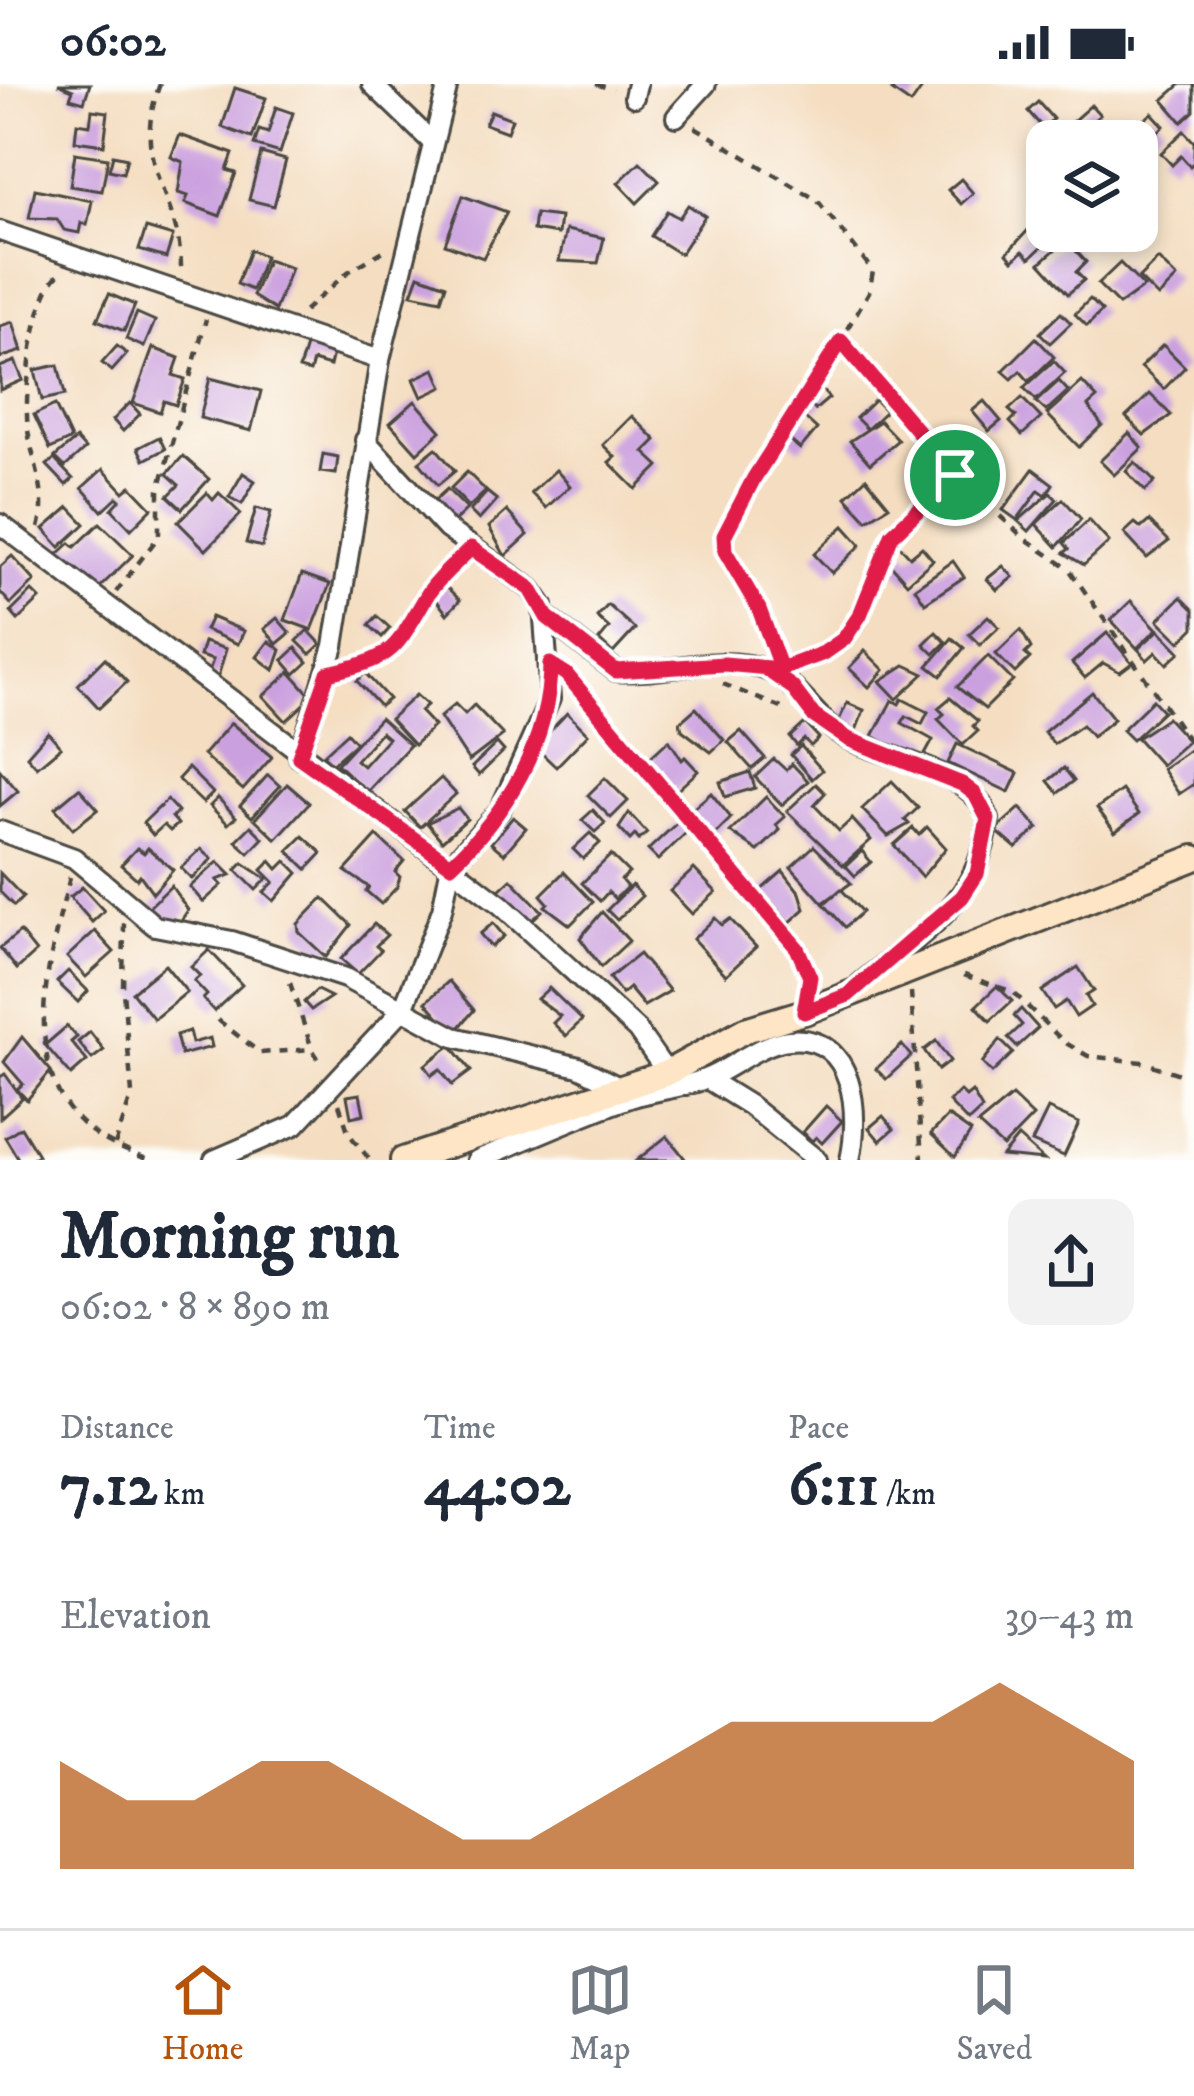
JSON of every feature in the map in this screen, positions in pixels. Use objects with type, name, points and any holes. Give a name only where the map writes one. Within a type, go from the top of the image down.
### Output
[{"type":"street","points":[[372,84],[432,142]]},
{"type":"street","points":[[299,757],[328,673],[380,361],[448,84]]},
{"type":"street","points":[[676,117],[706,84]]},
{"type":"street","points":[[0,231],[380,361]]},
{"type":"street","points":[[365,440],[447,530],[531,589],[547,617],[616,671],[724,664],[766,669],[792,687],[825,725],[962,784],[975,794],[988,819],[977,874],[962,897],[848,995]]},
{"type":"street","points":[[0,524],[299,757],[451,865],[637,1030],[667,1073]]},
{"type":"street","points":[[214,1160],[276,1137],[335,1085],[404,1009],[436,927],[451,865],[500,810],[543,723],[550,698],[547,617]]},
{"type":"street","points":[[0,831],[74,858],[155,926],[232,941],[345,978],[454,1037],[579,1067],[621,1088]]},
{"type":"street","points":[[403,1160],[667,1073],[745,1030],[804,1012],[1194,858]]},
{"type":"street","points":[[477,1160],[618,1102],[706,1078],[786,1040],[806,1041],[828,1054],[850,1078],[857,1123],[850,1160]]},
{"type":"street","points":[[706,1078],[818,1160]]},
{"type":"path","points":[[160,84],[150,111],[148,156],[176,217],[181,293]]},
{"type":"path","points":[[596,84],[636,90]]},
{"type":"path","points":[[676,117],[753,157],[817,200],[873,271],[869,292],[754,478],[724,536],[725,551],[759,609],[781,669],[824,653],[844,639],[860,615],[892,535],[955,475]]},
{"type":"path","points":[[287,326],[369,256],[408,245]]},
{"type":"path","points":[[33,550],[42,514],[42,478],[29,436],[28,391],[40,306],[52,278],[79,261]]},
{"type":"path","points":[[105,605],[159,536],[164,466],[213,304]]},
{"type":"path","points":[[841,341],[955,475],[1023,537],[1069,569],[1194,748]]},
{"type":"path","points":[[328,673],[368,663],[399,644],[432,589],[471,548]]},
{"type":"path","points":[[616,671],[566,674],[797,948],[810,977],[804,1012]]},
{"type":"path","points":[[710,680],[825,725]]},
{"type":"path","points":[[74,858],[43,1038],[66,1103],[92,1132],[149,1160]]},
{"type":"path","points":[[115,1145],[132,1094],[123,991],[124,899]]},
{"type":"path","points":[[283,960],[312,1049],[335,1085],[349,1133],[370,1160]]},
{"type":"path","points":[[957,972],[1013,992],[1076,1051],[1180,1074]]},
{"type":"path","points":[[894,976],[910,988],[914,1006],[922,1160]]},
{"type":"path","points":[[218,1020],[260,1053],[312,1049]]},
{"type":"building","points":[[58,84],[90,84],[84,102],[70,98],[73,90]]},
{"type":"building","points":[[897,84],[925,84],[911,104],[892,91]]},
{"type":"building","points":[[1181,84],[1194,84],[1194,111],[1182,122],[1163,100]]},
{"type":"building","points":[[235,88],[266,98],[252,138],[222,127]]},
{"type":"building","points":[[1038,102],[1053,119],[1036,120],[1028,111]]},
{"type":"building","points":[[1091,105],[1100,115],[1094,120],[1074,120]]},
{"type":"building","points":[[276,107],[293,113],[280,153],[254,145],[259,130],[268,133]]},
{"type":"building","points":[[92,110],[108,112],[104,145],[75,141],[77,123],[90,125]]},
{"type":"building","points":[[491,111],[512,119],[507,132],[485,124]]},
{"type":"building","points":[[1184,131],[1194,142],[1194,162],[1190,166],[1181,156],[1172,165],[1161,153]]},
{"type":"building","points":[[180,135],[233,154],[227,170],[236,173],[220,216],[185,203],[188,196],[178,193],[183,162],[171,157]]},
{"type":"building","points":[[75,153],[108,158],[102,191],[70,186]]},
{"type":"building","points":[[261,153],[286,160],[274,206],[249,200]]},
{"type":"building","points":[[113,155],[127,158],[123,173],[109,170]]},
{"type":"building","points":[[640,162],[659,181],[637,203],[618,183]]},
{"type":"building","points":[[961,179],[973,193],[961,204],[948,190]]},
{"type":"building","points":[[35,189],[92,201],[87,225],[81,223],[79,233],[64,230],[57,219],[29,218]]},
{"type":"building","points":[[463,196],[507,212],[483,258],[445,244]]},
{"type":"building","points":[[688,205],[705,216],[680,254],[651,236],[667,211],[679,218]]},
{"type":"building","points":[[535,214],[560,217],[558,234],[533,230]]},
{"type":"building","points":[[146,228],[173,236],[166,258],[139,250]]},
{"type":"building","points":[[566,230],[604,238],[598,263],[559,261]]},
{"type":"building","points":[[1026,232],[1026,252],[1036,252],[1030,258],[1023,251],[1013,260],[1007,253]]},
{"type":"building","points":[[250,250],[265,256],[252,290],[237,284]]},
{"type":"building","points":[[1052,252],[1077,252],[1086,262],[1076,272],[1084,280],[1068,294],[1040,263]]},
{"type":"building","points":[[1158,259],[1177,278],[1158,297],[1139,278]]},
{"type":"building","points":[[267,260],[291,268],[275,310],[253,296]]},
{"type":"building","points":[[1120,263],[1144,287],[1119,305],[1098,284]]},
{"type":"building","points":[[419,275],[446,285],[441,300],[412,294]]},
{"type":"building","points":[[109,294],[135,305],[124,331],[97,320]]},
{"type":"building","points":[[1090,299],[1102,311],[1087,326],[1075,314]]},
{"type":"building","points":[[137,313],[155,321],[144,347],[126,339]]},
{"type":"building","points":[[1061,313],[1071,323],[1050,343],[1040,333]]},
{"type":"building","points":[[13,322],[22,351],[0,358],[0,326]]},
{"type":"building","points":[[1036,338],[1054,357],[1029,381],[1020,371],[1012,379],[1003,371]]},
{"type":"building","points":[[1163,345],[1185,367],[1164,389],[1141,367]]},
{"type":"building","points":[[117,346],[127,354],[112,371],[102,363]]},
{"type":"building","points":[[306,346],[333,353],[330,366],[313,361],[310,372],[299,369]]},
{"type":"building","points":[[153,348],[179,358],[173,375],[185,379],[176,405],[164,401],[160,412],[133,403]]},
{"type":"building","points":[[15,361],[23,380],[0,390],[0,367]]},
{"type":"building","points":[[1054,361],[1065,373],[1036,400],[1024,388]]},
{"type":"building","points":[[58,365],[65,395],[42,400],[35,370]]},
{"type":"building","points":[[435,369],[443,387],[422,397],[414,379]]},
{"type":"building","points":[[210,378],[261,391],[251,431],[200,418]]},
{"type":"building","points":[[1059,381],[1068,391],[1046,411],[1036,402]]},
{"type":"building","points":[[1082,382],[1097,398],[1088,406],[1102,425],[1079,447],[1047,414]]},
{"type":"building","points":[[820,388],[829,398],[815,410],[806,400]]},
{"type":"building","points":[[1150,394],[1171,415],[1144,435],[1126,417]]},
{"type":"building","points":[[1022,398],[1041,418],[1022,435],[1010,422],[1016,416],[1009,410]]},
{"type":"building","points":[[875,400],[886,411],[867,429],[856,418]]},
{"type":"building","points":[[415,401],[441,431],[417,453],[390,423]]},
{"type":"building","points":[[984,401],[1001,421],[989,431],[972,411]]},
{"type":"building","points":[[130,403],[140,414],[123,431],[113,420]]},
{"type":"building","points":[[55,405],[71,439],[50,449],[34,415]]},
{"type":"building","points":[[632,416],[656,440],[644,452],[659,466],[636,489],[609,462],[615,457],[603,445]]},
{"type":"building","points":[[804,417],[817,429],[800,449],[786,437]]},
{"type":"building","points":[[880,421],[898,440],[870,464],[850,441]]},
{"type":"building","points":[[961,427],[981,438],[961,457],[946,441]]},
{"type":"building","points":[[1129,433],[1142,448],[1114,475],[1100,461]]},
{"type":"building","points":[[159,437],[165,449],[144,460],[138,448]]},
{"type":"building","points":[[76,439],[85,449],[65,467],[55,457]]},
{"type":"building","points":[[436,448],[455,471],[438,485],[419,462]]},
{"type":"building","points":[[323,454],[338,457],[336,474],[320,472]]},
{"type":"building","points":[[183,456],[209,479],[182,509],[168,496],[179,485],[167,474]]},
{"type":"building","points":[[54,459],[73,479],[66,485],[47,465]]},
{"type":"building","points":[[1135,462],[1155,482],[1145,491],[1126,471]]},
{"type":"building","points":[[103,469],[124,492],[131,486],[152,508],[131,529],[112,509],[120,500],[117,497],[102,511],[82,488]]},
{"type":"building","points":[[1033,469],[1053,484],[1046,495],[1039,490],[1017,520],[1003,510]]},
{"type":"building","points":[[556,470],[570,486],[546,508],[531,493]]},
{"type":"building","points":[[467,472],[486,491],[469,507],[451,488]]},
{"type":"building","points":[[243,473],[255,481],[242,504],[229,497]]},
{"type":"building","points":[[866,478],[889,506],[867,520],[846,497]]},
{"type":"building","points":[[447,489],[467,509],[451,524],[433,502]]},
{"type":"building","points":[[487,492],[497,500],[479,520],[470,511]]},
{"type":"building","points":[[207,493],[213,500],[219,493],[241,514],[206,550],[178,522]]},
{"type":"building","points":[[1050,493],[1057,499],[1029,531],[1018,521]]},
{"type":"building","points":[[1063,499],[1081,519],[1057,547],[1036,524]]},
{"type":"building","points":[[69,507],[85,524],[60,547],[44,529]]},
{"type":"building","points":[[256,508],[271,512],[262,547],[246,543]]},
{"type":"building","points":[[507,511],[528,535],[505,556],[489,527]]},
{"type":"building","points":[[1089,520],[1109,542],[1084,565],[1064,553],[1069,549],[1064,543]]},
{"type":"building","points":[[1149,521],[1169,541],[1147,558],[1124,533],[1135,523],[1141,528]]},
{"type":"building","points":[[100,523],[133,555],[94,593],[57,555],[70,543],[75,547]]},
{"type":"building","points":[[844,526],[861,545],[832,573],[814,554]]},
{"type":"building","points":[[899,545],[910,557],[922,547],[933,560],[907,583],[885,558]]},
{"type":"building","points":[[12,556],[35,581],[11,604],[0,592],[0,567]]},
{"type":"building","points":[[953,561],[964,577],[925,603],[915,588]]},
{"type":"building","points":[[1003,566],[1013,577],[997,590],[987,579]]},
{"type":"building","points":[[302,574],[330,584],[312,630],[285,620]]},
{"type":"building","points":[[441,582],[460,600],[447,614],[431,593]]},
{"type":"building","points":[[32,591],[40,599],[18,620],[11,612]]},
{"type":"building","points":[[1181,597],[1194,610],[1194,628],[1180,642],[1158,620]]},
{"type":"building","points":[[1131,601],[1157,629],[1137,648],[1111,620]]},
{"type":"building","points":[[608,605],[635,629],[613,653],[599,640],[609,628],[597,617]]},
{"type":"building","points":[[377,616],[390,628],[382,637],[369,625]]},
{"type":"building","points":[[988,616],[999,627],[980,645],[969,634]]},
{"type":"building","points":[[211,617],[244,631],[238,644],[205,630]]},
{"type":"building","points":[[277,618],[290,633],[277,644],[264,629]]},
{"type":"building","points":[[308,630],[321,644],[310,654],[297,641]]},
{"type":"building","points":[[1021,630],[1031,648],[1025,654],[1030,658],[1015,673],[996,654]]},
{"type":"building","points":[[1159,630],[1180,652],[1167,664],[1156,652],[1147,660],[1138,649]]},
{"type":"building","points":[[936,632],[946,642],[934,654],[924,644]]},
{"type":"building","points":[[1107,633],[1132,663],[1120,672],[1103,663],[1085,678],[1072,663]]},
{"type":"building","points":[[952,638],[964,648],[941,676],[928,666]]},
{"type":"building","points":[[269,641],[281,650],[274,670],[257,657]]},
{"type":"building","points":[[204,642],[226,649],[218,677],[208,674],[213,660],[200,656]]},
{"type":"building","points":[[296,648],[308,662],[295,674],[283,660]]},
{"type":"building","points":[[865,651],[884,670],[869,687],[849,668]]},
{"type":"building","points":[[988,656],[1013,681],[985,709],[957,687]]},
{"type":"building","points":[[105,658],[127,682],[99,708],[78,685]]},
{"type":"building","points":[[905,665],[924,674],[897,699],[880,681]]},
{"type":"building","points":[[290,672],[312,697],[286,721],[263,696]]},
{"type":"building","points":[[365,673],[389,699],[380,706],[357,681]]},
{"type":"building","points":[[1092,692],[1114,719],[1092,737],[1082,725],[1054,744],[1044,732]]},
{"type":"building","points":[[416,695],[427,705],[420,711],[434,726],[414,745],[390,719]]},
{"type":"building","points":[[950,698],[978,721],[973,726],[978,731],[963,745],[938,719],[944,714],[938,708]]},
{"type":"building","points":[[902,699],[928,712],[922,724],[906,716],[902,723],[933,740],[921,762],[873,736],[892,700],[899,704]]},
{"type":"building","points":[[1153,700],[1163,711],[1132,740],[1122,730]]},
{"type":"building","points":[[847,703],[864,710],[855,733],[837,725]]},
{"type":"building","points":[[455,704],[465,714],[474,705],[503,735],[469,761],[440,717]]},
{"type":"building","points":[[696,708],[724,740],[711,752],[682,730],[680,722]]},
{"type":"building","points":[[567,713],[588,734],[556,767],[535,747]]},
{"type":"building","points":[[380,718],[410,745],[367,792],[337,764]],"holes":[[[381,732],[388,738],[363,766],[356,760]]]},
{"type":"building","points":[[1167,718],[1188,741],[1161,765],[1137,738]]},
{"type":"building","points":[[231,723],[272,757],[243,790],[203,755]]},
{"type":"building","points":[[805,723],[819,738],[811,746],[804,739],[797,746],[790,737]]},
{"type":"building","points":[[741,731],[765,758],[752,769],[728,742]]},
{"type":"building","points":[[48,732],[61,747],[37,767],[27,756]]},
{"type":"building","points":[[347,733],[356,743],[332,764],[323,755]]},
{"type":"building","points":[[669,740],[682,760],[685,757],[698,771],[672,795],[643,764]]},
{"type":"building","points":[[497,743],[504,751],[479,775],[472,767]]},
{"type":"building","points":[[957,744],[1018,773],[1009,792],[948,763]]},
{"type":"building","points":[[801,746],[822,770],[812,779],[791,755]]},
{"type":"building","points":[[1194,747],[1194,784],[1179,794],[1162,769]]},
{"type":"building","points":[[774,759],[786,770],[792,764],[808,781],[782,805],[755,777]]},
{"type":"building","points":[[188,768],[213,793],[203,803],[178,779]]},
{"type":"building","points":[[1064,768],[1074,781],[1058,793],[1048,781]]},
{"type":"building","points":[[0,770],[18,791],[0,806]]},
{"type":"building","points":[[750,772],[755,788],[725,797],[720,782]]},
{"type":"building","points":[[268,775],[280,786],[252,817],[240,806]]},
{"type":"building","points":[[441,778],[456,794],[420,827],[405,811]]},
{"type":"building","points":[[605,778],[628,801],[611,818],[588,795]]},
{"type":"building","points":[[892,781],[918,808],[905,820],[909,824],[888,836],[862,809]]},
{"type":"building","points":[[287,784],[309,803],[276,839],[255,819]]},
{"type":"building","points":[[816,784],[825,793],[814,805],[839,831],[852,819],[871,840],[843,865],[787,811]]},
{"type":"building","points":[[79,788],[98,809],[73,829],[55,808]]},
{"type":"building","points":[[1122,790],[1139,814],[1115,832],[1097,808]]},
{"type":"building","points":[[711,793],[731,818],[708,841],[686,815]]},
{"type":"building","points":[[766,797],[785,817],[776,825],[780,830],[758,851],[730,832]]},
{"type":"building","points":[[218,798],[236,817],[228,824],[210,806]]},
{"type":"building","points":[[167,800],[178,812],[172,817],[178,824],[170,831],[164,825],[153,835],[143,823]]},
{"type":"building","points":[[458,808],[467,819],[442,841],[427,823]]},
{"type":"building","points":[[1020,808],[1038,828],[1016,848],[995,830]]},
{"type":"building","points":[[593,810],[605,823],[595,832],[582,820]]},
{"type":"building","points":[[629,813],[647,833],[639,840],[635,835],[630,840],[619,828]]},
{"type":"building","points":[[513,817],[526,828],[504,854],[491,843]]},
{"type":"building","points":[[678,822],[687,832],[658,860],[648,850]]},
{"type":"building","points":[[251,826],[263,838],[249,853],[236,841]]},
{"type":"building","points":[[927,827],[946,848],[922,877],[894,845],[913,828],[919,835]]},
{"type":"building","points":[[590,833],[600,843],[583,859],[573,849]]},
{"type":"building","points":[[303,836],[322,853],[307,869],[288,851]]},
{"type":"building","points":[[377,836],[404,861],[395,872],[400,877],[397,887],[381,904],[366,891],[369,887],[345,871]]},
{"type":"building","points":[[814,846],[851,883],[823,903],[791,867]]},
{"type":"building","points":[[137,848],[144,853],[148,848],[173,870],[153,893],[140,875],[137,879],[121,865]]},
{"type":"building","points":[[201,849],[212,859],[192,879],[181,868]]},
{"type":"building","points":[[862,851],[871,862],[855,876],[846,866]]},
{"type":"building","points":[[611,855],[629,873],[621,880],[627,887],[615,899],[608,892],[600,901],[582,883]]},
{"type":"building","points":[[271,861],[278,869],[286,861],[298,873],[274,901],[264,892],[274,882],[262,870]]},
{"type":"building","points":[[218,862],[231,875],[217,880],[222,885],[203,902],[190,887]]},
{"type":"building","points":[[243,863],[267,879],[256,890],[236,870]]},
{"type":"building","points":[[694,869],[716,892],[692,914],[670,891]]},
{"type":"building","points":[[783,871],[800,893],[805,909],[789,923],[761,890]]},
{"type":"building","points":[[564,872],[593,902],[570,925],[545,906],[548,903],[541,895]]},
{"type":"building","points":[[0,873],[23,897],[14,906],[0,892]]},
{"type":"building","points":[[511,879],[542,911],[529,923],[498,891]]},
{"type":"building","points":[[632,885],[642,896],[617,920],[607,910]]},
{"type":"building","points":[[171,886],[188,910],[174,931],[146,910]]},
{"type":"building","points":[[82,887],[104,911],[92,922],[70,897]]},
{"type":"building","points":[[841,889],[862,912],[845,927],[824,904]]},
{"type":"building","points":[[323,898],[351,925],[326,957],[299,932],[298,924]]},
{"type":"building","points":[[602,912],[629,941],[601,967],[580,938]]},
{"type":"building","points":[[715,918],[722,925],[730,919],[756,947],[726,975],[693,939]]},
{"type":"building","points":[[493,923],[504,936],[491,947],[480,934]]},
{"type":"building","points":[[374,924],[387,935],[376,946],[381,950],[358,974],[341,959]]},
{"type":"building","points":[[95,931],[114,952],[86,977],[67,957]]},
{"type":"building","points":[[20,932],[36,952],[17,969],[0,948]]},
{"type":"building","points":[[209,950],[242,985],[214,1011],[203,999],[207,995],[194,981],[200,976],[191,967]]},
{"type":"building","points":[[639,954],[670,991],[644,1006],[629,988],[622,994],[609,978]]},
{"type":"building","points":[[165,965],[187,992],[154,1019],[132,992]]},
{"type":"building","points":[[1078,967],[1094,991],[1086,996],[1092,1006],[1076,1017],[1066,1001],[1054,1009],[1042,991]]},
{"type":"building","points":[[68,971],[88,991],[78,1002],[57,982]]},
{"type":"building","points":[[449,981],[474,1010],[454,1034],[426,1002]]},
{"type":"building","points":[[997,986],[1012,1001],[990,1021],[976,1006]]},
{"type":"building","points":[[549,988],[582,1020],[566,1036],[553,1023],[560,1016],[537,999]]},
{"type":"building","points":[[317,990],[331,997],[311,1010],[304,1002]]},
{"type":"building","points":[[1021,1009],[1038,1028],[1017,1047],[1008,1038],[1022,1025],[1014,1016]]},
{"type":"building","points":[[67,1026],[77,1037],[71,1042],[87,1061],[71,1075],[45,1045]]},
{"type":"building","points":[[189,1031],[192,1043],[210,1038],[212,1047],[181,1055],[176,1035]]},
{"type":"building","points":[[90,1032],[104,1050],[92,1059],[78,1042]]},
{"type":"building","points":[[22,1037],[51,1071],[27,1100],[17,1089],[23,1084],[4,1062]]},
{"type":"building","points":[[1000,1040],[1013,1053],[992,1073],[982,1063]]},
{"type":"building","points":[[936,1041],[950,1061],[938,1070],[924,1050]]},
{"type":"building","points":[[451,1045],[471,1071],[452,1085],[440,1069],[432,1075],[425,1065]]},
{"type":"building","points":[[902,1045],[911,1056],[886,1079],[876,1069]]},
{"type":"building","points":[[5,1074],[22,1098],[0,1118],[0,1077]]},
{"type":"building","points":[[960,1091],[966,1097],[972,1092],[982,1109],[968,1122],[949,1102]]},
{"type":"building","points":[[360,1094],[364,1114],[351,1117],[347,1096]]},
{"type":"building","points":[[1012,1096],[1033,1116],[1003,1147],[978,1124]]},
{"type":"building","points":[[826,1106],[842,1121],[822,1143],[816,1137],[812,1141],[803,1132]]},
{"type":"building","points":[[1048,1109],[1079,1123],[1064,1156],[1032,1142]]},
{"type":"building","points":[[883,1116],[894,1129],[880,1141],[869,1128]]},
{"type":"building","points":[[948,1116],[971,1132],[955,1157],[931,1134]]},
{"type":"building","points":[[21,1127],[38,1155],[29,1160],[19,1160],[5,1137]]},
{"type":"building","points":[[667,1136],[686,1160],[637,1160]]},
{"type":"building","points":[[1018,1137],[1044,1160],[1002,1156]]},
{"type":"route","points":[[955,475],[841,341],[734,511],[724,536],[730,563],[753,596],[781,669],[766,669],[792,687],[825,725],[880,753],[962,784],[985,806],[985,850],[962,897],[848,995],[804,1012],[810,977],[797,948],[566,674],[550,664],[550,698],[526,763],[486,830],[451,865],[299,757],[328,673],[368,663],[399,644],[425,598],[471,548],[531,589],[547,617],[616,671],[724,664],[781,669],[824,653],[844,639],[860,615],[892,535],[955,475]]}]
